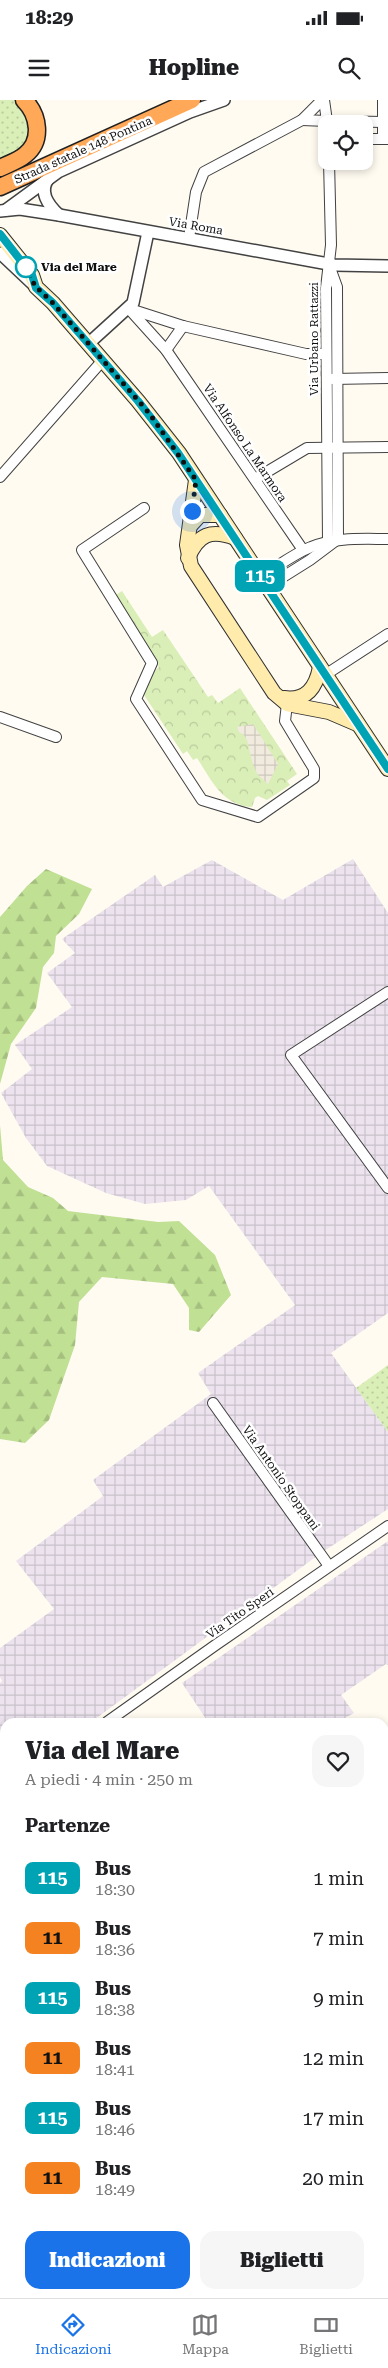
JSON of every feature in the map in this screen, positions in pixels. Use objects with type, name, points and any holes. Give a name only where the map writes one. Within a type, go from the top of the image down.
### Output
[{"type":"highway","points":[[0,168],[25,155],[35,141],[37,130],[36,118],[24,100]]},
{"type":"highway","name":"Strada statale 148 Pontina","points":[[0,175],[170,100]]},
{"type":"highway","name":"Strada statale 148 Pontina","points":[[0,187],[192,100]]},
{"type":"main road","points":[[0,234],[32,275],[35,286],[149,413],[220,515],[388,769]]},
{"type":"main road","points":[[196,480],[188,558],[191,566],[283,701],[329,712],[358,724]]},
{"type":"main road","points":[[190,526],[200,515],[220,515]]},
{"type":"main road","points":[[188,558],[193,547],[204,536],[215,533],[235,538]]},
{"type":"main road","points":[[283,701],[311,691],[323,671]]},
{"type":"main road","points":[[329,712],[335,703],[336,691]]},
{"type":"main road","points":[[329,712],[347,708]]},
{"type":"street","points":[[3,211],[54,174],[190,112],[224,100]]},
{"type":"street","points":[[188,238],[196,192],[204,172],[302,120],[323,100]]},
{"type":"street","points":[[323,100],[326,115]]},
{"type":"street","points":[[373,140],[386,139],[383,122],[383,100]]},
{"type":"street","points":[[302,120],[318,122]]},
{"type":"street","points":[[373,122],[383,122]]},
{"type":"street","points":[[329,264],[330,170]]},
{"type":"street","points":[[54,174],[46,182],[44,191],[49,204],[59,215]]},
{"type":"street","name":"Via Roma","points":[[3,211],[20,209],[59,215],[329,264],[388,266]]},
{"type":"street","points":[[88,344],[129,309],[136,296],[148,232]]},
{"type":"street","points":[[0,253],[35,286]]},
{"type":"street","name":"Via Urbano Rattazzi","points":[[329,264],[326,288],[326,379],[332,447],[333,541]]},
{"type":"street","name":"Via Urbano Rattazzi","points":[[329,264],[336,287],[337,379],[332,447]]},
{"type":"street","points":[[129,309],[183,326],[306,354],[326,354]]},
{"type":"street","name":"Via Alfonso La Marmora","points":[[129,309],[166,350],[303,550]]},
{"type":"street","points":[[166,350],[183,326]]},
{"type":"street","points":[[0,477],[102,360]]},
{"type":"street","points":[[326,379],[388,378]]},
{"type":"street","points":[[255,479],[307,448],[388,447]]},
{"type":"street","points":[[144,508],[82,550],[152,663],[136,699],[202,800],[258,817],[314,778],[314,769],[284,722],[283,701]]},
{"type":"street","points":[[264,582],[303,550],[333,541],[388,538]]},
{"type":"street","points":[[264,582],[310,560],[333,541]]},
{"type":"street","points":[[323,671],[388,634]]},
{"type":"street","points":[[0,717],[56,738]]},
{"type":"street","points":[[388,992],[291,1054],[388,1188]]},
{"type":"street","name":"Via Antonio Stoppani","points":[[214,1403],[329,1566]]},
{"type":"street","name":"Via Tito Speri","points":[[113,1718],[216,1644],[388,1526]]},
{"type":"shaded area","points":[[253,724],[278,764],[268,784],[258,775],[253,765],[247,740],[237,727]]},
{"type":"shaded area","points":[[353,859],[388,913],[388,1313],[331,1353],[388,1432],[388,1509],[321,1553],[96,1718],[0,1718],[0,1683],[2,1681],[0,1677],[0,1648],[54,1609],[16,1561],[103,1496],[93,1480],[211,1394],[198,1373],[295,1305],[209,1186],[186,1200],[145,1204],[106,1193],[47,1166],[26,1138],[1,1093],[32,1069],[15,1045],[72,1007],[47,973],[75,953],[62,939],[155,875],[163,887],[212,860],[283,900]]},
{"type":"shaded area","points":[[388,1541],[388,1665],[386,1664],[341,1695],[354,1713],[345,1718],[205,1718],[182,1683]]},
{"type":"green space","points":[[0,100],[21,100],[26,105],[31,137],[20,152],[0,161]]},
{"type":"green space","points":[[122,591],[152,637],[163,630],[208,697],[212,695],[218,703],[240,688],[297,774],[287,781],[290,785],[267,800],[258,796],[255,798],[252,807],[242,805],[225,797],[213,783],[197,758],[193,760],[187,751],[183,754],[144,695],[148,679],[159,667],[114,596]]},
{"type":"green space","points":[[46,869],[92,889],[79,914],[56,936],[54,953],[43,967],[36,1008],[11,1044],[0,1084],[0,917],[27,886]]},
{"type":"green space","points":[[0,1125],[3,1160],[28,1187],[53,1198],[68,1211],[158,1222],[179,1221],[215,1255],[231,1295],[199,1332],[189,1330],[189,1308],[173,1284],[102,1277],[79,1302],[75,1345],[49,1420],[25,1443],[0,1439]]},
{"type":"green space","points":[[388,1365],[388,1432],[356,1388]]},
{"type":"bus line","name":"115","points":[[0,234],[32,275],[36,288],[53,303],[149,413],[220,515],[388,769]]},
{"type":"place","name":"Via del Mare","points":[[26,267]]},
{"type":"route","points":[[26,267],[36,288],[53,303],[149,413],[178,453],[196,480],[192,511]]}]
